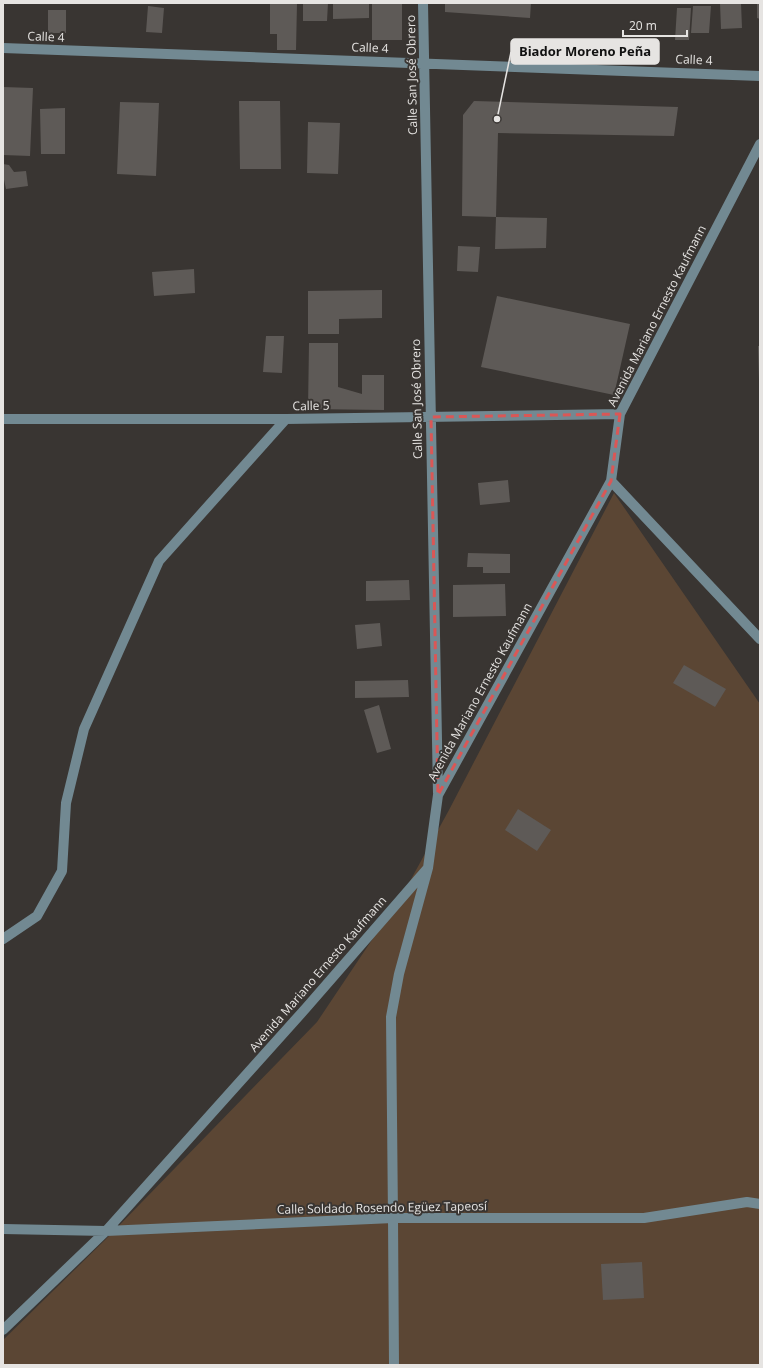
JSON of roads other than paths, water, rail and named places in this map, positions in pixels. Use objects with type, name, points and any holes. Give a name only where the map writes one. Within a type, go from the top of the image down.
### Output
[{"type":"street","name":"Calle San José Obrero","points":[[423,3],[438,795]]},
{"type":"street","name":"Calle 4","points":[[3,48],[760,76]]},
{"type":"street","name":"Avenida Mariano Ernesto Kaufmann","points":[[3,1330],[106,1231],[306,1008],[428,868],[438,795],[611,481],[620,414],[760,144]]},
{"type":"street","name":"Calle 5","points":[[3,419],[286,419],[620,414]]},
{"type":"street","points":[[3,940],[38,916],[62,871],[66,803],[84,729],[159,560],[286,419]]},
{"type":"street","points":[[611,481],[760,639]]},
{"type":"street","points":[[394,1365],[394,1218],[391,1017],[399,974],[428,868]]},
{"type":"street","name":"Calle Soldado Rosendo Egüez Tapeosí","points":[[3,1230],[106,1231],[394,1218],[644,1218],[747,1202],[760,1204]]},
{"type":"place","name":"Biador Moreno Peña","points":[[497,119]]}]
